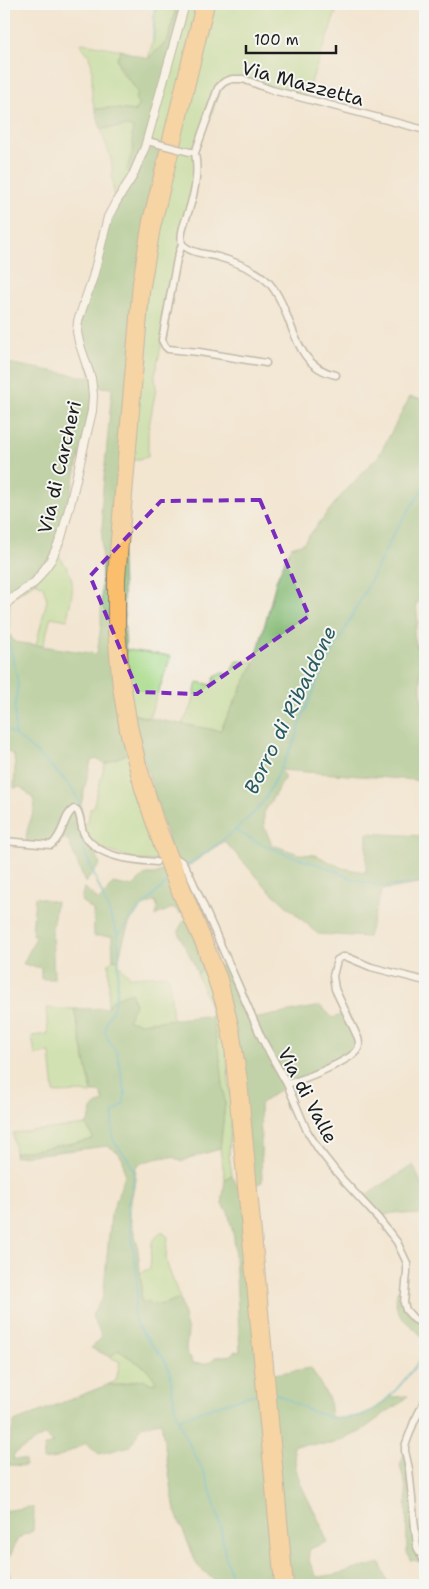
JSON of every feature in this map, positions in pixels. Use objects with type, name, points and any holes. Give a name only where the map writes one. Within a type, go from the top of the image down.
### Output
[{"type":"highway","points":[[201,4],[151,208],[138,282],[112,575],[113,633],[125,731],[140,788],[165,862],[202,947],[223,1010],[230,1047],[280,1585]]},
{"type":"highway","points":[[209,4],[155,228],[144,292],[121,569],[120,628],[132,725],[141,764],[158,820],[222,979],[234,1029],[242,1080],[288,1585]]},
{"type":"street","name":"Via di Carcheri","points":[[4,607],[10,600],[35,582],[51,560],[61,538],[92,411],[92,378],[79,342],[77,332],[78,321],[93,277],[108,217],[132,177],[149,142],[185,4]]},
{"type":"street","name":"Via Mazzetta","points":[[193,152],[218,88],[224,82],[232,79],[243,79],[272,90],[425,130]]},
{"type":"street","points":[[149,142],[193,152],[198,164],[194,189],[182,231],[182,244],[177,259],[164,327],[162,340],[165,346],[168,349],[266,363]]},
{"type":"street","points":[[182,244],[191,250],[221,258],[250,269],[265,279],[277,292],[305,357],[320,369],[336,374]]},
{"type":"street","points":[[4,841],[51,845],[62,831],[68,812],[74,809],[79,814],[80,825],[85,836],[103,852],[138,861],[156,862]]},
{"type":"street","name":"Via di Valle","points":[[183,864],[262,1040],[287,1084],[307,1131],[342,1179],[397,1242],[406,1263],[407,1274],[404,1304],[406,1310],[409,1315],[425,1325]]},
{"type":"street","points":[[287,1084],[348,1059],[358,1049],[360,1043],[334,983],[333,976],[337,960],[347,957],[371,967],[425,981]]},
{"type":"street","points":[[425,1400],[405,1446],[416,1547],[425,1563]]},
{"type":"highlighted area","points":[[260,500],[309,616],[197,694],[138,692],[90,576],[161,501]]},
{"type":"green space","points":[[155,4],[177,4],[168,40],[148,59],[153,41]]},
{"type":"green space","points":[[177,4],[185,4],[147,141],[166,146],[119,496],[130,752],[105,764],[96,759],[91,761],[79,814],[81,825],[94,846],[100,865],[85,883],[68,840],[64,838],[51,845],[27,843],[27,832],[35,805],[30,795],[20,787],[14,788],[14,755],[4,749],[4,355],[8,363],[91,378],[77,332],[104,232],[132,177],[127,169],[134,146],[133,128],[128,126],[101,129],[95,109],[109,108],[135,111],[139,104],[135,99],[138,92],[119,64],[117,59],[121,50],[148,59],[168,40]],"holes":[[[92,387],[112,388],[101,511],[103,517],[101,624],[97,654],[14,642],[9,633],[10,600],[35,582],[61,538],[93,395]]]},
{"type":"green space","points":[[185,4],[201,4],[166,146],[147,141]]},
{"type":"green space","points":[[209,4],[313,4],[336,12],[305,99],[243,79],[224,82],[195,153],[197,164],[155,376],[156,388],[148,432],[148,457],[129,461],[144,292]]},
{"type":"green space","points":[[84,43],[121,50],[117,59],[120,70],[136,88],[138,93],[138,104],[135,111],[109,108],[95,109],[92,98],[92,66],[88,54],[80,44]]},
{"type":"green space","points":[[128,126],[133,128],[134,161],[132,173],[128,183],[115,196],[112,163],[101,129]]},
{"type":"green space","points":[[410,397],[425,400],[425,597],[416,604],[418,622],[414,633],[420,666],[425,725],[425,784],[415,780],[280,770],[285,777],[264,813],[264,826],[272,845],[299,854],[316,855],[342,868],[366,872],[367,833],[425,836],[425,883],[382,890],[368,937],[318,934],[269,890],[224,841],[190,865],[177,871],[130,713],[220,731],[255,662],[277,578],[291,547],[303,543],[339,498],[379,455]]},
{"type":"green space","points":[[55,551],[68,569],[71,577],[72,591],[67,620],[51,617],[43,646],[36,645],[47,600],[43,586],[35,582]]},
{"type":"green space","points":[[121,649],[171,656],[149,718],[130,713]]},
{"type":"green space","points":[[236,661],[255,662],[220,731],[182,724],[192,706],[197,682],[212,685],[215,677],[222,673],[230,674]]},
{"type":"green space","points":[[130,752],[165,861],[138,861],[94,846],[81,825],[88,822],[90,809],[93,807],[105,764]]},
{"type":"green space","points":[[167,868],[186,911],[180,914],[174,908],[155,916],[158,909],[156,902],[154,901],[143,906],[130,922],[119,960],[113,959],[112,936],[94,936],[93,910],[81,901],[84,887],[99,901],[113,883],[132,887],[146,874],[155,874]]},
{"type":"green space","points":[[35,897],[56,902],[52,929],[54,979],[41,979],[41,968],[23,964],[37,935],[32,935]]},
{"type":"green space","points":[[188,916],[208,965],[197,974],[179,933],[180,926]]},
{"type":"green space","points":[[113,959],[119,960],[119,964],[130,977],[167,975],[169,977],[173,1020],[140,1023],[128,1020],[107,1008],[109,963]]},
{"type":"green space","points":[[228,964],[253,1019],[320,1006],[333,1018],[347,1012],[358,1038],[354,1054],[287,1084],[260,1104],[262,1182],[252,1187],[217,967]]},
{"type":"green space","points":[[208,965],[223,1010],[232,1115],[229,1154],[232,1175],[225,1179],[220,1149],[225,1104],[212,1017],[197,974]]},
{"type":"green space","points":[[131,992],[135,1005],[128,1020],[140,1023],[204,1016],[212,1017],[221,1064],[225,1104],[220,1149],[189,1158],[182,1162],[168,1157],[147,1161],[136,1166],[130,1217],[137,1243],[141,1301],[161,1304],[180,1299],[188,1332],[187,1354],[191,1358],[192,1363],[199,1364],[211,1361],[215,1357],[231,1355],[234,1351],[240,1352],[234,1238],[228,1212],[222,1205],[225,1179],[232,1175],[245,1201],[280,1585],[222,1585],[217,1583],[197,1565],[175,1511],[161,1422],[141,1426],[131,1446],[99,1454],[86,1443],[57,1458],[43,1460],[45,1446],[53,1443],[45,1435],[14,1454],[13,1459],[25,1460],[25,1466],[10,1465],[4,1470],[4,1449],[9,1445],[14,1422],[109,1384],[114,1386],[144,1379],[151,1384],[156,1382],[149,1371],[119,1350],[110,1357],[91,1348],[102,1337],[92,1316],[103,1297],[111,1215],[125,1175],[123,1160],[118,1152],[108,1146],[14,1157],[15,1153],[91,1140],[93,1137],[86,1125],[95,1106],[104,1101],[100,1092],[92,1092],[74,1009],[107,1008],[113,999]]},
{"type":"green space","points":[[46,1008],[74,1009],[92,1092],[90,1094],[82,1092],[54,1093],[50,1053],[35,1055],[32,1036],[48,1034]]},
{"type":"green space","points":[[86,1125],[93,1137],[91,1140],[15,1153],[13,1133]]},
{"type":"green space","points":[[413,1165],[425,1191],[425,1211],[413,1215],[392,1213],[378,1218],[360,1199]]},
{"type":"green space","points":[[162,1231],[168,1237],[167,1264],[180,1299],[162,1305],[141,1301],[140,1273],[150,1268],[152,1242]]},
{"type":"green space","points":[[406,1289],[406,1310],[425,1325],[425,1342],[415,1329],[404,1320],[397,1309],[397,1291]]},
{"type":"green space","points":[[118,1350],[149,1371],[157,1382],[151,1384],[146,1381],[136,1380],[119,1385],[109,1384],[116,1381],[120,1362],[110,1357]]},
{"type":"green space","points":[[311,1368],[329,1399],[331,1418],[356,1416],[370,1412],[390,1397],[408,1396],[400,1404],[360,1432],[332,1444],[293,1445],[299,1478],[327,1542],[310,1549],[309,1560],[317,1577],[380,1563],[389,1585],[288,1585],[268,1375]]},
{"type":"green space","points":[[405,1451],[417,1547],[424,1562],[410,1560],[407,1552],[406,1487],[400,1466]]},
{"type":"green space","points":[[33,1508],[34,1512],[33,1531],[17,1540],[7,1564],[12,1585],[4,1585],[4,1511]]},
{"type":"waterway","points":[[153,41],[155,4]]},
{"type":"waterway","name":"Borro di Ribaldone","points":[[186,866],[227,837],[256,811],[265,799],[295,740],[316,684],[393,535],[425,485]]},
{"type":"waterway","points":[[4,620],[18,683],[15,706],[15,735]]},
{"type":"waterway","points":[[4,728],[21,740],[70,786],[81,807],[82,815]]},
{"type":"waterway","points":[[235,830],[288,855],[329,868],[350,878],[384,887],[425,882]]},
{"type":"waterway","name":"Borro di Ribaldone","points":[[81,832],[87,858],[118,935],[117,993],[107,1020],[105,1032],[117,1053],[125,1091],[124,1104],[114,1112],[112,1124],[113,1140],[130,1162],[134,1172],[132,1190],[127,1206],[137,1272],[137,1297],[133,1311],[135,1321],[164,1359],[170,1372],[178,1419],[207,1479],[219,1519],[226,1560],[234,1585]]},
{"type":"waterway","name":"Borro di Ribaldone","points":[[118,935],[136,913],[169,880]]},
{"type":"waterway","points":[[274,1393],[316,1413],[335,1418],[352,1417],[367,1413],[380,1405],[403,1382],[425,1354]]},
{"type":"waterway","points":[[178,1419],[247,1396],[260,1394]]}]
